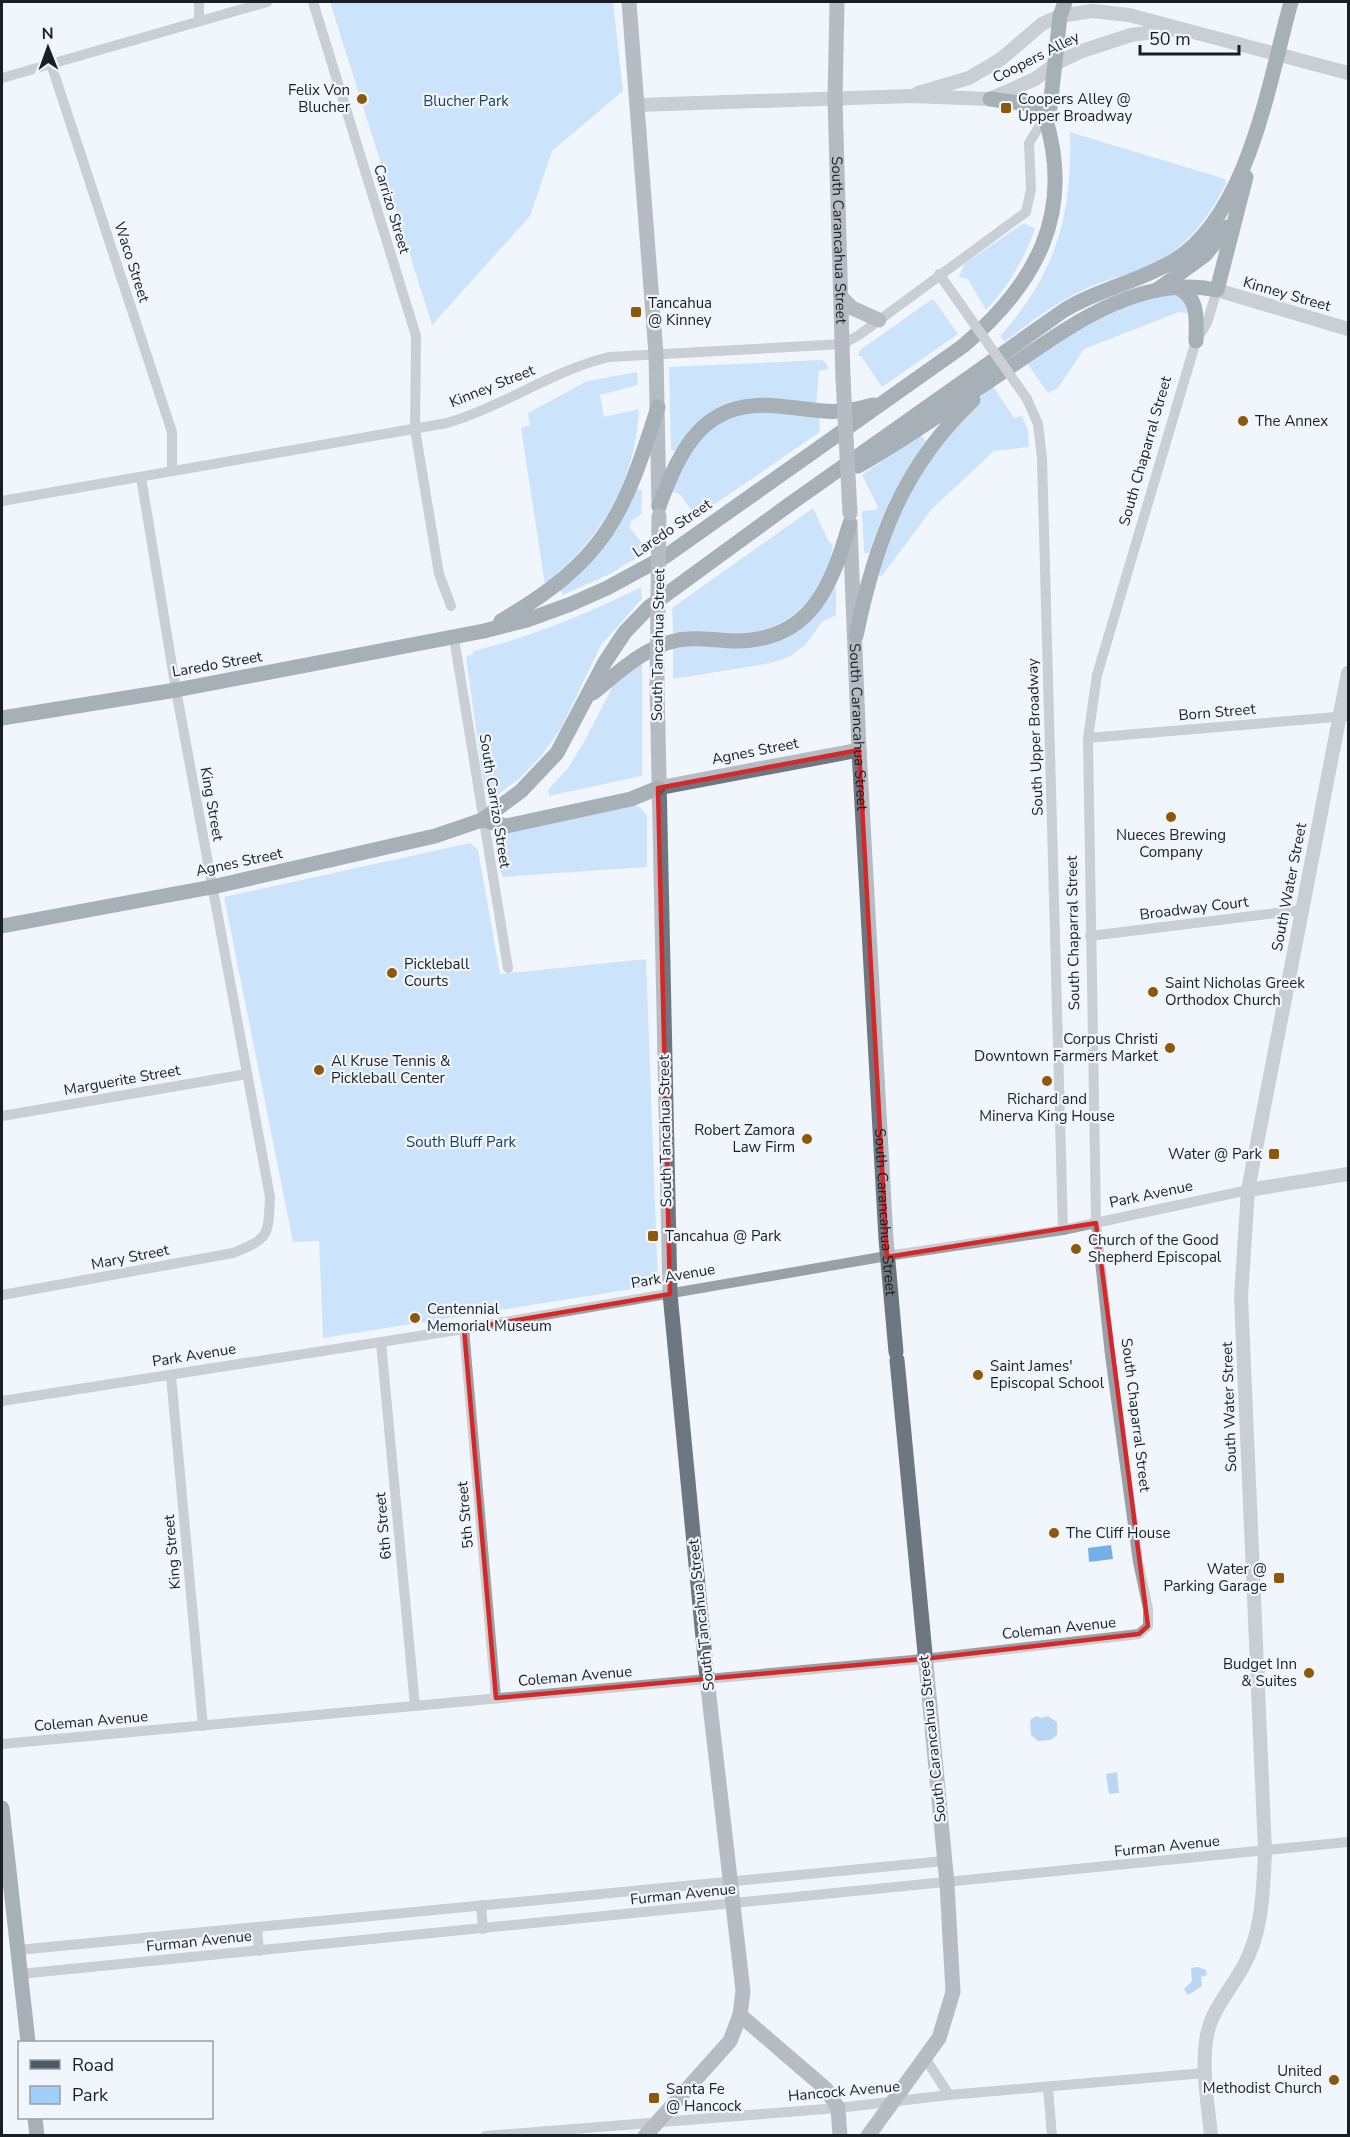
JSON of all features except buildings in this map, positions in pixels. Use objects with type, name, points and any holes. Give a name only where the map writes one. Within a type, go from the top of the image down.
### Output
[{"type":"main road","name":"South Tancahua Street","points":[[629,2],[658,406],[658,788],[670,1294],[707,1679],[743,1991],[740,2015],[730,2041],[645,2136]]},
{"type":"main road","name":"South Carancahua Street","points":[[837,2],[835,99],[843,378],[856,636],[859,750],[887,1256],[923,1659],[947,1884],[952,1992],[939,2038],[868,2136]]},
{"type":"main road","points":[[482,820],[540,774],[557,753],[589,697],[605,662],[625,632],[649,608],[789,504],[1079,301],[1151,274],[1178,258],[1218,217],[1235,187],[1250,149],[1291,2]]},
{"type":"main road","points":[[990,99],[1027,104],[1045,117],[1050,108],[1063,9]]},
{"type":"main road","name":"Laredo Street","points":[[2,718],[176,690],[454,638],[527,620],[571,604],[643,570],[885,402],[983,329],[1004,309],[1031,268],[1051,217],[1056,191],[1052,140],[1045,117]]},
{"type":"main road","points":[[789,504],[883,452],[1088,315],[1153,292],[1178,288],[1216,290],[1245,185],[1250,149]]},
{"type":"main road","points":[[1153,292],[1205,255],[1220,240],[1236,214]]},
{"type":"main road","points":[[1178,288],[1187,292],[1193,300],[1197,319],[1196,341]]},
{"type":"main road","points":[[841,297],[852,308],[879,320]]},
{"type":"main road","points":[[856,636],[873,563],[894,506],[908,480],[943,431],[1001,373]]},
{"type":"main road","points":[[659,511],[682,451],[708,423],[723,414],[760,405],[826,413],[842,412],[885,402]]},
{"type":"main road","points":[[484,631],[551,589],[570,574],[610,528],[626,500],[658,406]]},
{"type":"main road","points":[[589,697],[631,661],[656,647],[678,640],[761,639],[782,631],[799,620],[817,604],[828,587],[850,518]]},
{"type":"main road","name":"Agnes Street","points":[[658,788],[859,750]]},
{"type":"main road","points":[[482,820],[506,826],[631,799],[658,788]]},
{"type":"main road","name":"Agnes Street","points":[[2,926],[212,887],[435,836],[482,820]]},
{"type":"main road","points":[[2,1808],[28,2041]]},
{"type":"main road","points":[[740,2015],[826,2089],[838,2108],[840,2136]]},
{"type":"main road","points":[[35,2119],[37,2136]]},
{"type":"street","points":[[198,20],[199,2]]},
{"type":"street","points":[[2,78],[267,2]]},
{"type":"street","name":"Carrizo Street","points":[[313,2],[416,336],[415,429]]},
{"type":"street","name":"Coopers Alley","points":[[910,96],[969,78],[1001,60],[1063,9],[1129,15],[1176,29],[1276,52],[1348,73]]},
{"type":"street","name":"Coopers Alley","points":[[638,105],[910,96],[990,99],[1035,79],[1057,63],[1082,51],[1131,34],[1176,29]]},
{"type":"street","name":"Waco Street","points":[[51,64],[172,432],[172,471]]},
{"type":"street","points":[[843,344],[1026,212],[1031,189],[1029,143],[1045,117]]},
{"type":"street","name":"South Upper Broadway","points":[[939,274],[1027,399],[1038,424],[1042,458],[1063,1230]]},
{"type":"street","name":"Kinney Street","points":[[1216,290],[1348,329]]},
{"type":"street","name":"South Chaparral Street","points":[[1148,1626],[1148,1608],[1138,1562],[1114,1390],[1096,1223],[1088,738],[1097,675],[1196,341],[1207,323],[1216,290]]},
{"type":"street","name":"Kinney Street","points":[[2,501],[415,429],[477,414],[585,364],[609,357],[843,344]]},
{"type":"street","points":[[415,429],[439,573],[451,606]]},
{"type":"street","name":"King Street","points":[[141,477],[176,690],[270,1197],[267,1230],[262,1240]]},
{"type":"street","name":"South Carrizo Street","points":[[454,638],[508,968]]},
{"type":"street","name":"South Water Street","points":[[1211,2136],[1205,2073],[1209,2026],[1244,1966],[1256,1937],[1262,1905],[1265,1851],[1241,1297],[1248,1190],[1301,910],[1344,716],[1348,673]]},
{"type":"street","name":"Born Street","points":[[1088,738],[1344,716]]},
{"type":"street","name":"Broadway Court","points":[[1090,936],[1301,910]]},
{"type":"street","name":"Marguerite Street","points":[[2,1116],[247,1074]]},
{"type":"street","name":"Park Avenue","points":[[2,1401],[464,1329],[887,1256],[1063,1230],[1248,1190],[1348,1174]]},
{"type":"street","name":"Mary Street","points":[[2,1295],[233,1253],[262,1240]]},
{"type":"street","name":"5th Street","points":[[464,1329],[496,1698]]},
{"type":"street","name":"6th Street","points":[[381,1342],[415,1706]]},
{"type":"street","name":"King Street","points":[[171,1376],[203,1726]]},
{"type":"street","name":"Coleman Avenue","points":[[2,1744],[923,1659],[1139,1634],[1148,1626]]},
{"type":"street","name":"Furman Avenue","points":[[20,1974],[947,1884],[1348,1842]]},
{"type":"street","name":"Furman Avenue","points":[[18,1950],[944,1861]]},
{"type":"street","points":[[481,1905],[483,1929]]},
{"type":"street","points":[[257,1927],[259,1951]]},
{"type":"street","points":[[925,2058],[949,2095]]},
{"type":"street","name":"Hancock Avenue","points":[[485,2136],[619,2131],[655,2123],[1205,2073]]},
{"type":"street","points":[[1048,2088],[1052,2136]]},
{"type":"highlighted area","points":[[859,750],[887,1257],[1096,1223],[1148,1626],[1139,1634],[923,1659],[496,1698],[464,1329],[670,1294],[658,788]]},
{"type":"green space","name":"Blucher Park","points":[[330,2],[613,2],[623,91],[552,151],[530,216],[432,325]]},
{"type":"green space","points":[[1070,132],[1225,179],[1226,183],[1220,196],[1195,231],[1163,259],[1074,294],[1043,313],[1004,342],[1000,336],[1035,289],[1057,242],[1068,190]]},
{"type":"green space","points":[[1024,223],[1035,229],[1031,240],[1009,282],[986,310],[968,279],[959,277],[964,264]]},
{"type":"green space","points":[[1171,294],[1182,297],[1191,314],[1179,312],[1084,349],[1058,388],[1048,393],[1026,362],[1112,309]]},
{"type":"green space","points":[[934,300],[958,334],[882,387],[861,356],[858,356],[860,350]]},
{"type":"green space","points":[[822,360],[827,364],[828,369],[819,371],[816,406],[774,400],[737,403],[705,418],[675,451],[671,450],[669,367]]},
{"type":"green space","points":[[637,372],[638,385],[600,395],[604,417],[639,409],[631,461],[623,484],[599,528],[583,548],[545,584],[521,428],[530,425],[528,413],[587,381]]},
{"type":"green space","points":[[993,386],[1014,418],[1022,416],[1028,430],[1029,447],[994,451],[932,509],[882,576],[876,575],[908,488],[979,398]]},
{"type":"green space","points":[[778,410],[819,418],[820,432],[696,517],[680,494],[673,492],[676,479],[689,453],[708,431],[732,416],[749,411]]},
{"type":"green space","points":[[920,435],[926,441],[893,495],[869,553],[864,553],[862,511],[876,510],[878,507],[862,475]]},
{"type":"green space","points":[[637,489],[642,490],[641,515],[631,521],[630,528],[641,542],[641,555],[610,574],[563,595],[560,590],[573,580],[595,556],[622,517]]},
{"type":"green space","points":[[813,508],[829,542],[833,544],[825,575],[810,599],[800,609],[778,624],[752,633],[730,635],[673,633],[672,608]]},
{"type":"green space","points":[[641,587],[642,599],[601,645],[561,728],[542,755],[519,779],[497,795],[484,787],[466,656],[472,655],[474,651],[559,624]]},
{"type":"green space","points":[[832,588],[836,588],[836,615],[822,622],[805,645],[789,657],[771,663],[673,679],[673,645],[756,644]]},
{"type":"green space","points":[[642,659],[642,776],[549,796],[548,790],[568,768],[613,686]]},
{"type":"green space","points":[[632,805],[640,807],[647,816],[647,867],[502,877],[497,843],[506,833]]},
{"type":"green space","name":"South Bluff Park","points":[[470,843],[478,850],[500,974],[646,959],[658,1285],[323,1338],[319,1241],[293,1242],[224,897]]},
{"type":"shaded area","points":[[1111,1545],[1113,1559],[1089,1562],[1088,1548]]},
{"type":"shaded area","points":[[1036,1716],[1041,1718],[1048,1716],[1057,1722],[1057,1735],[1051,1740],[1038,1741],[1031,1735],[1030,1720]]},
{"type":"shaded area","points":[[1117,1772],[1119,1793],[1109,1794],[1106,1774]]},
{"type":"shaded area","points":[[1198,1967],[1206,1970],[1207,1975],[1201,1977],[1202,1986],[1188,1995],[1184,1989],[1192,1981],[1191,1968]]},
{"type":"place","name":"Felix Von Blucher","points":[[362,99]]},
{"type":"place","name":"Coopers Alley @ Upper Broadway","points":[[1006,108]]},
{"type":"place","name":"Tancahua @ Kinney","points":[[636,312]]},
{"type":"place","name":"The Annex","points":[[1243,421]]},
{"type":"place","name":"Nueces Brewing Company","points":[[1171,817]]},
{"type":"place","name":"Pickleball Courts","points":[[392,973]]},
{"type":"place","name":"Saint Nicholas Greek Orthodox Church","points":[[1153,992]]},
{"type":"place","name":"Corpus Christi Downtown Farmers Market","points":[[1170,1048]]},
{"type":"place","name":"Al Kruse Tennis & Pickleball Center","points":[[319,1070]]},
{"type":"place","name":"Richard and Minerva King House","points":[[1047,1081]]},
{"type":"place","name":"Robert Zamora Law Firm","points":[[807,1139]]},
{"type":"place","name":"Water @ Park","points":[[1274,1154]]},
{"type":"place","name":"Tancahua @ Park","points":[[653,1236]]},
{"type":"place","name":"Church of the Good Shepherd Episcopal","points":[[1076,1249]]},
{"type":"place","name":"Centennial Memorial Museum","points":[[415,1318]]},
{"type":"place","name":"Saint James' Episcopal School","points":[[978,1375]]},
{"type":"place","name":"The Cliff House","points":[[1054,1533]]},
{"type":"place","name":"Water @ Parking Garage","points":[[1279,1578]]},
{"type":"place","name":"Budget Inn & Suites","points":[[1309,1673]]},
{"type":"place","name":"United Methodist Church","points":[[1334,2080]]},
{"type":"place","name":"Santa Fe @ Hancock","points":[[654,2098]]}]
